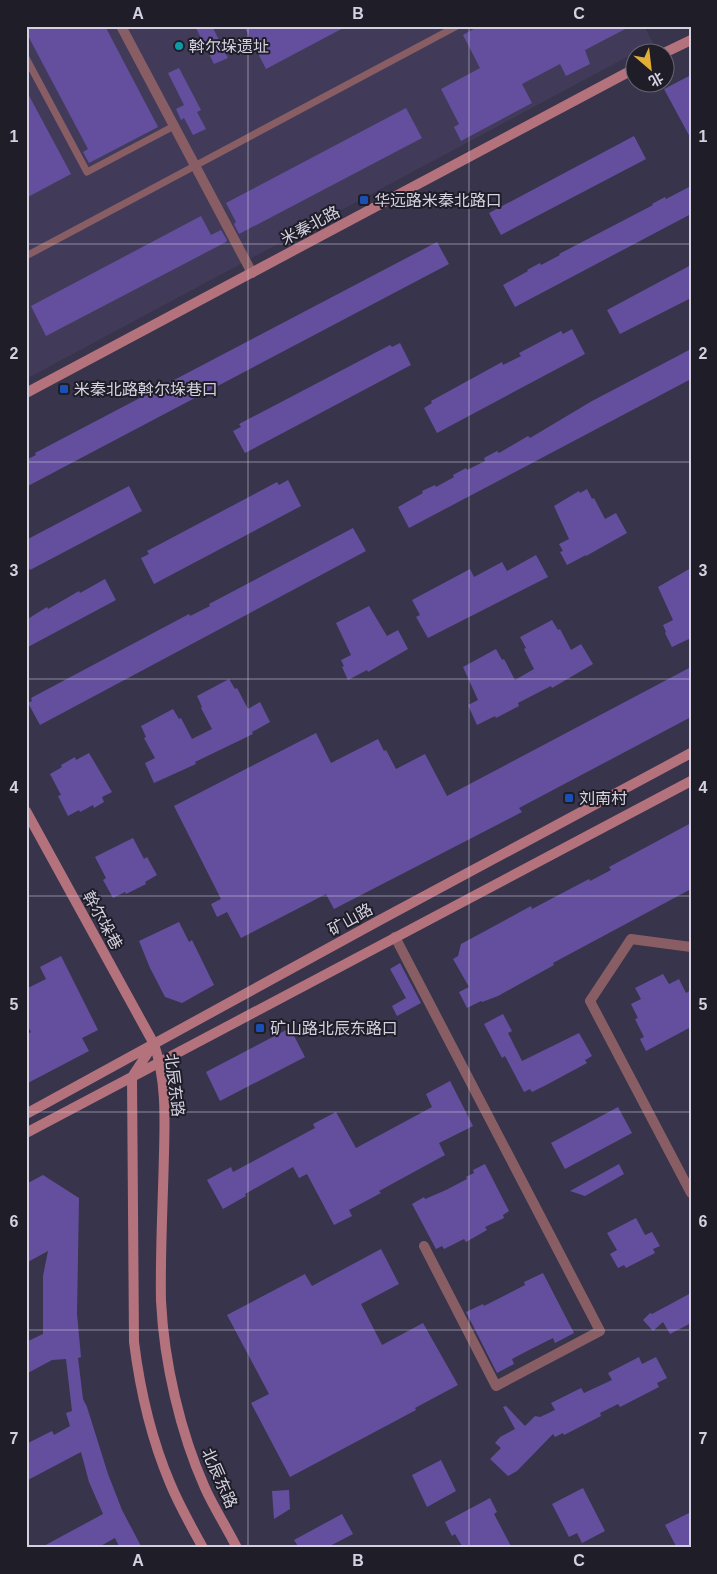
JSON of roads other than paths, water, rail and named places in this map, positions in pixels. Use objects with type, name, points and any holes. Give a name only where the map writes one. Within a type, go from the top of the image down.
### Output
[{"type":"street","points":[[121,26],[252,273]]},
{"type":"street","points":[[674,49],[691,40]]},
{"type":"street","name":"米秦北路","points":[[26,393],[624,75]]},
{"type":"street","name":"矿山路","points":[[26,1114],[380,920],[691,753]]},
{"type":"street","points":[[26,1133],[691,781]]},
{"type":"street","name":"幹尔垛巷","points":[[26,811],[154,1044]]},
{"type":"street","points":[[395,937],[600,1331],[496,1386],[424,1246]]},
{"type":"street","points":[[691,948],[631,938],[590,1001],[691,1193]]},
{"type":"street","name":"北辰东路","points":[[154,1044],[160,1062],[165,1110],[161,1300],[170,1369],[177,1405],[205,1488],[237,1548]]},
{"type":"street","name":"北辰东路","points":[[132,1077],[154,1044]]},
{"type":"street","points":[[132,1077],[134,1342],[138,1376],[148,1417],[170,1483],[203,1548]]},
{"type":"lane","points":[[26,256],[457,26]]},
{"type":"lane","points":[[26,58],[87,172],[174,126]]},
{"type":"place","name":"斡尔垛遗址","points":[[179,46]]},
{"type":"place","name":"华远路米秦北路口","points":[[364,200]]},
{"type":"place","name":"米秦北路斡尔垛巷口","points":[[64,389]]},
{"type":"place","name":"刘南村","points":[[569,798]]},
{"type":"place","name":"矿山路北辰东路口","points":[[260,1028]]}]
